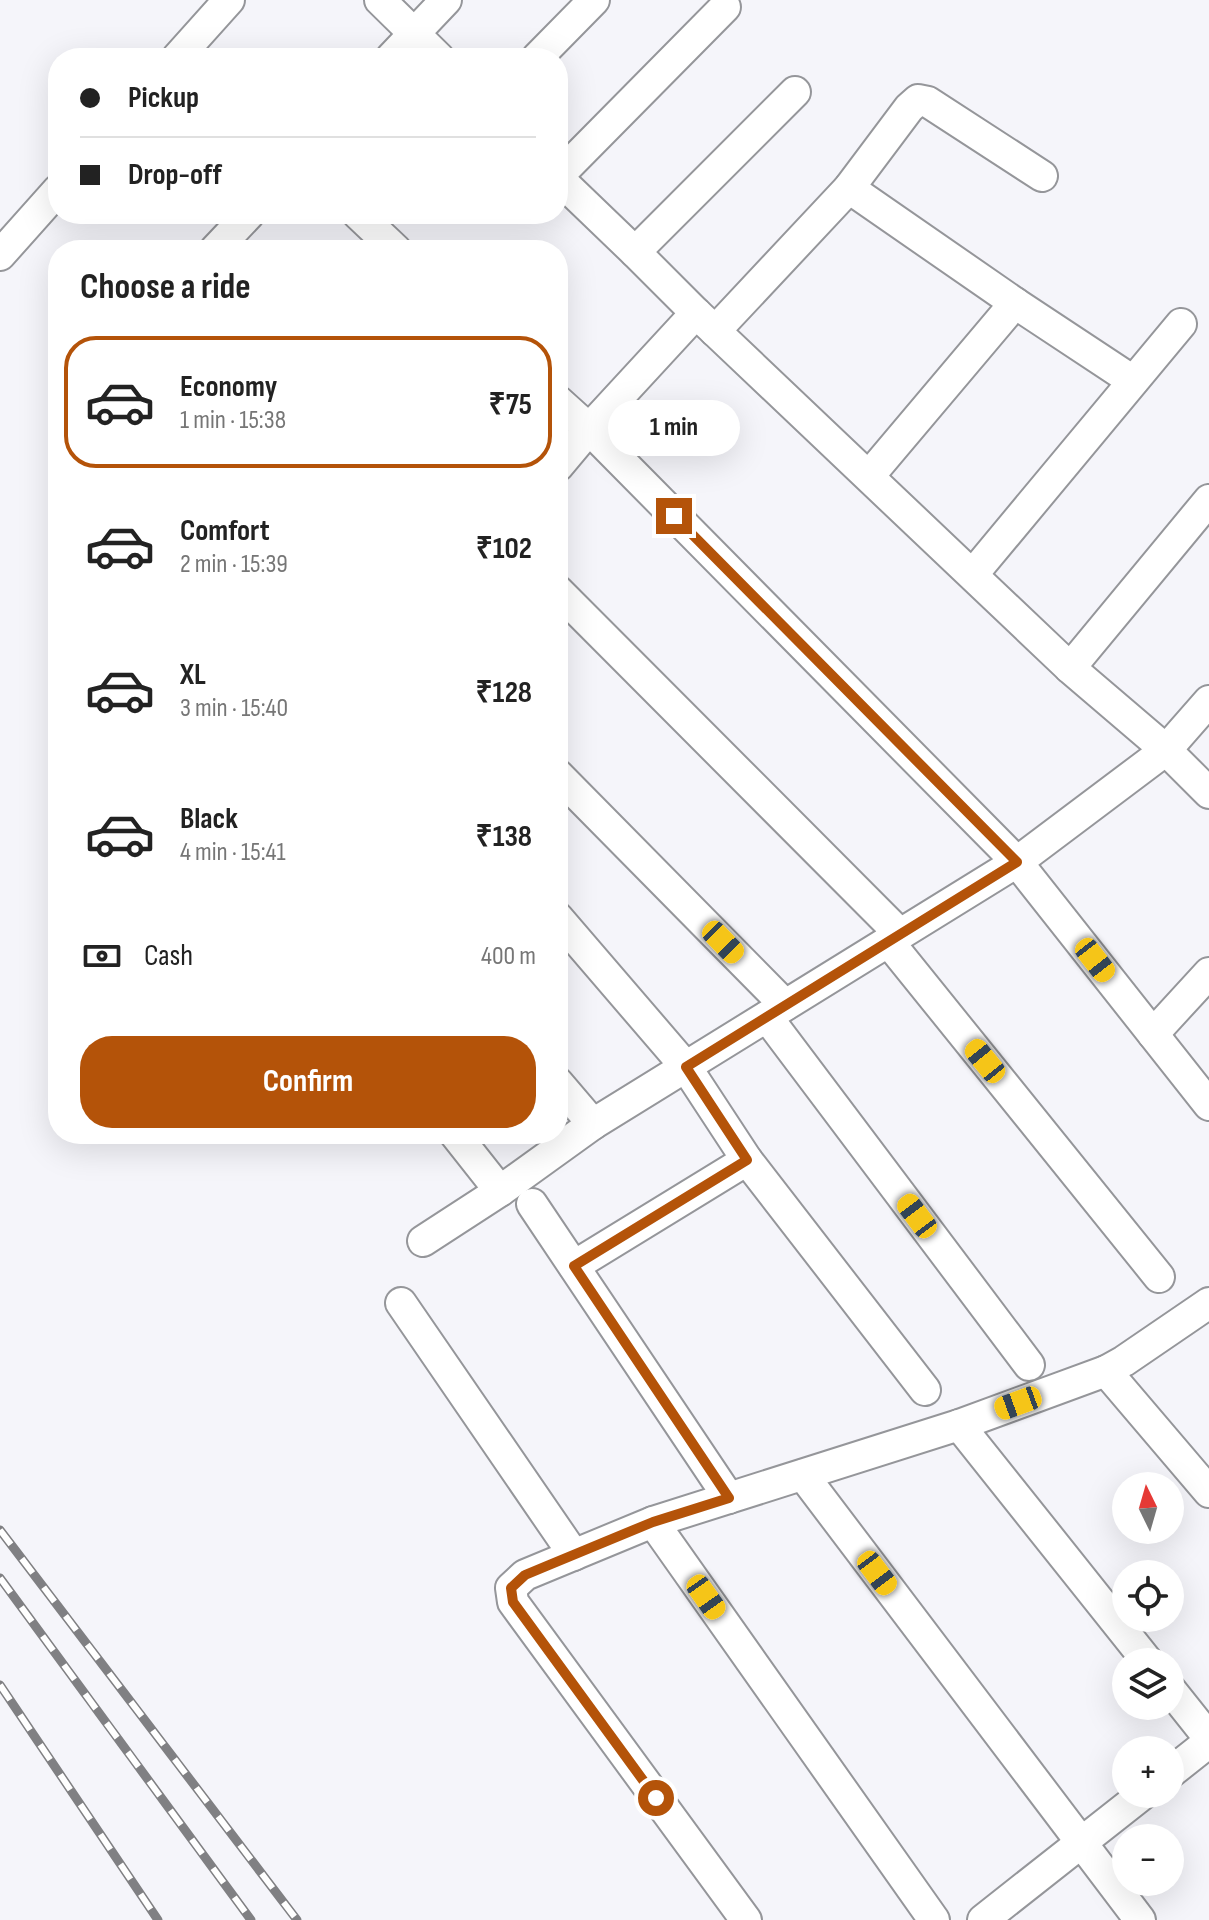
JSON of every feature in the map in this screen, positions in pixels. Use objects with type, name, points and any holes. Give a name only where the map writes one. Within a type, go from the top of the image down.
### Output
[{"type":"street","points":[[186,48],[229,0]]},
{"type":"street","points":[[380,0],[429,48]]},
{"type":"street","points":[[400,48],[446,0]]},
{"type":"street","points":[[547,48],[594,0]]},
{"type":"street","points":[[568,167],[725,7]]},
{"type":"street","points":[[635,252],[795,92]]},
{"type":"street","points":[[568,454],[589,429],[849,188],[918,100],[928,102],[1042,176]]},
{"type":"street","points":[[568,187],[1070,668],[1166,750],[1209,793]]},
{"type":"street","points":[[849,188],[1133,381]]},
{"type":"street","points":[[0,255],[48,201]]},
{"type":"street","points":[[224,240],[240,224]]},
{"type":"street","points":[[369,224],[385,240]]},
{"type":"street","points":[[869,476],[1015,303]]},
{"type":"street","points":[[973,574],[1181,324]]},
{"type":"street","points":[[568,410],[1017,862],[1209,1105]]},
{"type":"street","points":[[1070,668],[1209,500]]},
{"type":"street","points":[[568,601],[894,937],[1159,1277]]},
{"type":"street","points":[[568,1142],[1017,862],[1166,750],[1209,701]]},
{"type":"street","points":[[568,786],[776,1011],[1029,1365]]},
{"type":"street","points":[[568,930],[686,1067],[747,1160],[925,1390]]},
{"type":"street","points":[[1153,1034],[1209,973]]},
{"type":"street","points":[[568,1095],[593,1124]]},
{"type":"street","points":[[463,1144],[500,1191]]},
{"type":"street","points":[[423,1241],[565,1144]]},
{"type":"street","points":[[574,1266],[747,1160]]},
{"type":"street","points":[[532,1204],[729,1498]]},
{"type":"street","points":[[401,1303],[574,1555]]},
{"type":"street","points":[[746,1920],[513,1602],[511,1588],[525,1575],[653,1522],[959,1425],[1106,1371],[1209,1303]]},
{"type":"street","points":[[1106,1371],[1209,1492]]},
{"type":"street","points":[[959,1425],[1137,1648]]},
{"type":"street","points":[[803,1475],[1140,1920]]},
{"type":"street","points":[[653,1522],[934,1920]]},
{"type":"street","points":[[1184,1707],[1209,1740],[1184,1761]]},
{"type":"street","points":[[983,1920],[1125,1808]]},
{"type":"railway","points":[[0,1530],[297,1920]]},
{"type":"railway","points":[[0,1578],[251,1920]]},
{"type":"railway","points":[[0,1685],[158,1920]]},
{"type":"route","points":[[656,1798],[513,1602],[511,1588],[525,1575],[653,1522],[729,1498],[574,1266],[747,1160],[686,1067],[1017,862],[674,516]]}]
